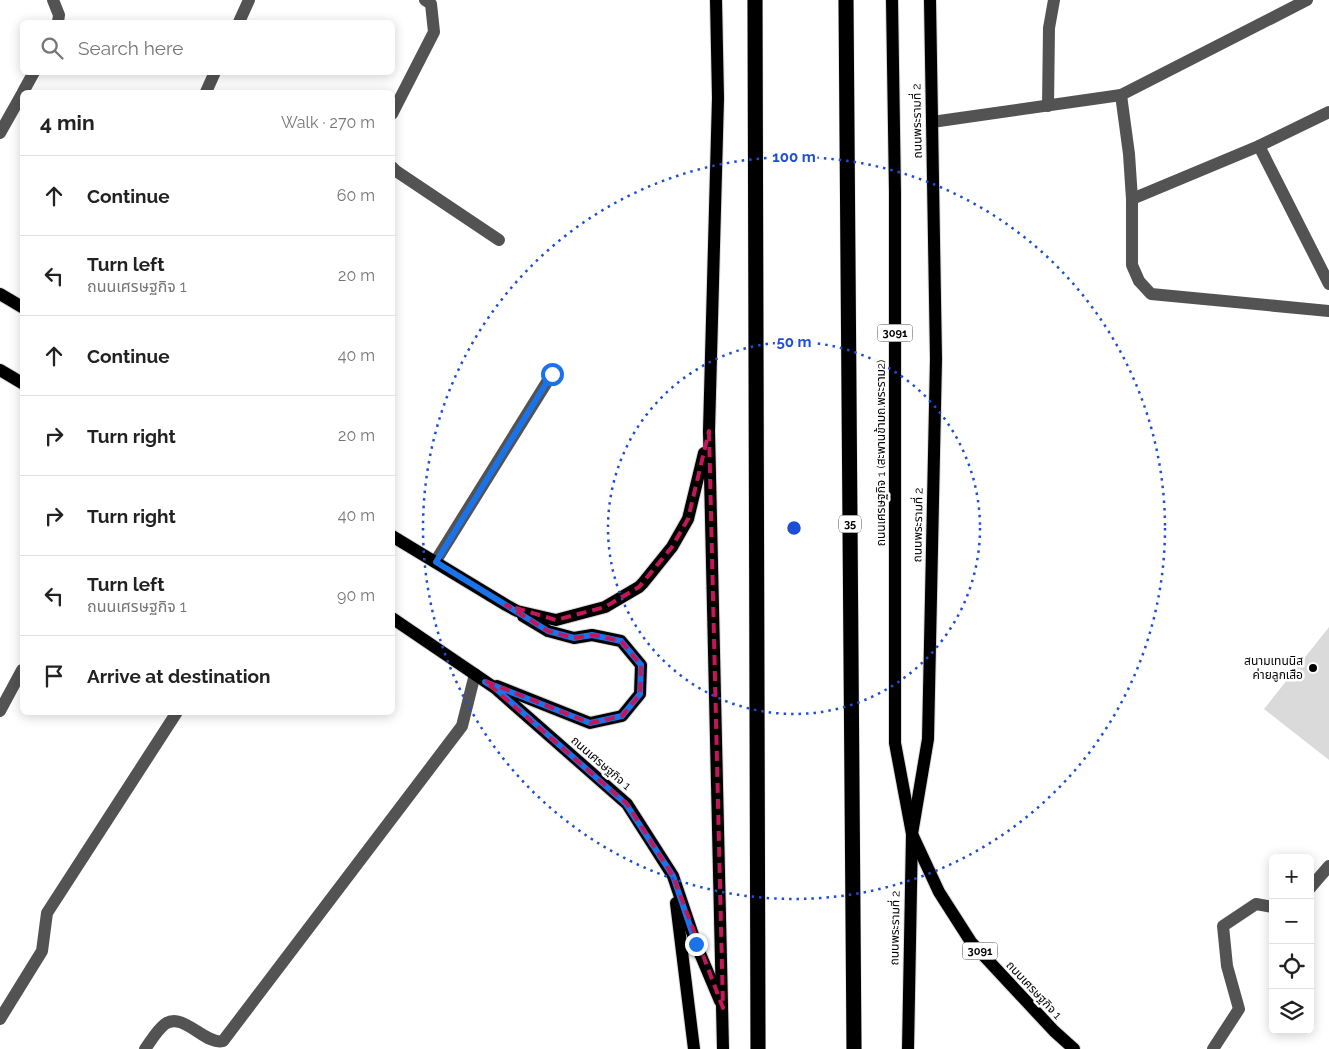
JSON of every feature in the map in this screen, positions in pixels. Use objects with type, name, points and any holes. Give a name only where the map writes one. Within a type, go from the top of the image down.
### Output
[{"type":"highway","points":[[755,0],[758,1049]]},
{"type":"highway","name":"35","points":[[846,0],[854,1049]]},
{"type":"main road","points":[[716,0],[718,98],[709,431],[723,1008]]},
{"type":"main road","name":"ถนนเศรษฐกิจ 1 (สะพานข้ามถ.พระราม2)","points":[[892,0],[895,192],[894,665]]},
{"type":"main road","name":"ถนนพระรามที่ 2","points":[[908,1049],[912,834],[928,739],[936,359],[930,0]]},
{"type":"main road","points":[[0,294],[20,307]]},
{"type":"main road","points":[[0,370],[20,382]]},
{"type":"main road","points":[[506,605],[517,611],[556,620],[604,607],[639,587],[672,547],[688,519],[709,431]]},
{"type":"main road","points":[[395,538],[548,631],[574,638],[592,635],[621,641],[641,665],[640,694],[622,716],[590,723],[480,678]]},
{"type":"main road","name":"ถนนเศรษฐกิจ 1","points":[[395,620],[502,694],[626,804],[673,876],[696,944],[723,1008],[724,1049]]},
{"type":"main road","name":"ถนนเศรษฐกิจ 1","points":[[894,665],[895,743],[912,834],[939,892],[971,942],[1054,1032],[1074,1049]]},
{"type":"main road","points":[[673,876],[694,1049]]},
{"type":"street","points":[[53,0],[59,15],[58,20]]},
{"type":"street","points":[[240,20],[249,0]]},
{"type":"street","points":[[395,108],[434,32],[431,4],[425,0]]},
{"type":"street","points":[[1048,106],[1049,28],[1054,0]]},
{"type":"street","points":[[932,122],[1121,96],[1307,0]]},
{"type":"street","points":[[25,90],[32,75]]},
{"type":"street","points":[[207,90],[214,75]]},
{"type":"street","points":[[1121,96],[1129,154],[1132,199],[1132,265],[1139,282],[1151,294],[1329,311]]},
{"type":"street","points":[[0,133],[20,98]]},
{"type":"street","points":[[1132,199],[1259,146],[1329,112]]},
{"type":"street","points":[[1259,146],[1329,284]]},
{"type":"street","points":[[395,170],[499,240]]},
{"type":"street","points":[[436,562],[552,374]]},
{"type":"street","points":[[0,711],[20,674]]},
{"type":"street","points":[[145,1049],[162,1027],[169,1022],[190,1027],[215,1042],[223,1041],[462,726],[480,678]]},
{"type":"street","points":[[0,1019],[42,952],[47,913],[175,715]]},
{"type":"street","points":[[1314,883],[1329,866]]},
{"type":"street","points":[[1212,1049],[1239,1009],[1227,966],[1224,926],[1256,904],[1269,906]]},
{"type":"highlighted area","points":[[709,431],[723,1008],[673,876],[627,804],[485,681],[590,723],[622,716],[640,694],[641,665],[621,641],[592,635],[574,638],[548,631],[506,605],[556,620],[605,607],[639,587],[672,547],[688,519]]},
{"type":"shaded area","name":"สนามเทนนิส ค่ายลูกเสือ","points":[[1329,627],[1329,760],[1264,709]]},
{"type":"place","name":"สนามเทนนิส ค่ายลูกเสือ","points":[[1313,668]]},
{"type":"route","points":[[552,374],[436,562],[548,631],[574,638],[592,635],[621,641],[641,665],[640,694],[622,716],[590,723],[485,682],[495,688],[626,804],[673,876],[696,944]]}]
